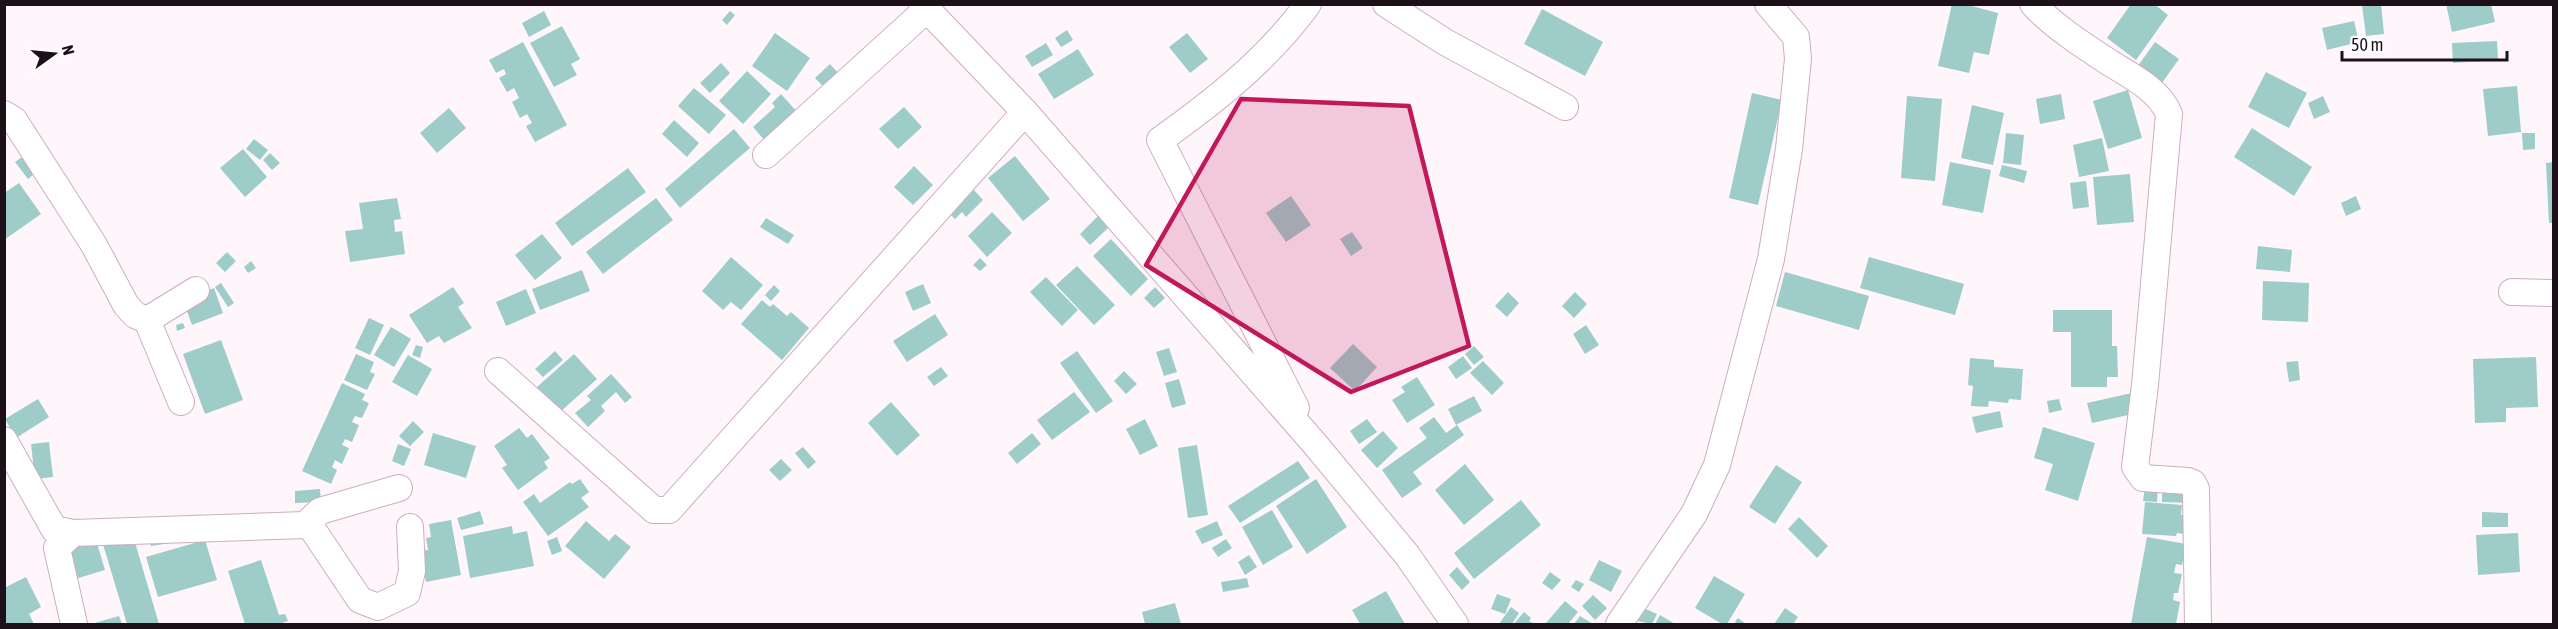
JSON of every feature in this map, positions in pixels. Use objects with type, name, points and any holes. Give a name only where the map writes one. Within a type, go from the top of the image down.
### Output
[{"type":"street","points":[[1308,4],[1288,32],[1239,79],[1196,115],[1160,140],[1314,443]]},
{"type":"street","points":[[1386,4],[1445,42],[1565,107]]},
{"type":"street","points":[[1619,624],[1694,514],[1717,465],[1771,259],[1789,149],[1798,59],[1796,37],[1768,4]]},
{"type":"street","points":[[2033,4],[2095,53],[2156,94],[2166,105],[2169,114],[2157,259],[2135,467],[2143,478],[2188,481],[2193,483],[2196,489],[2198,624]]},
{"type":"street","points":[[766,155],[924,7],[1025,112],[1314,443],[1407,555],[1455,624]]},
{"type":"street","points":[[498,370],[654,510],[669,510],[1025,112]]},
{"type":"street","points":[[4,114],[14,120],[94,245],[126,305],[135,315],[147,320],[181,402]]},
{"type":"street","points":[[147,320],[196,290]]},
{"type":"street","points":[[2512,292],[2553,292]]},
{"type":"street","points":[[4,440],[49,524],[60,531],[73,533],[305,525],[311,527],[360,600],[378,607],[407,593],[412,571],[410,527]]},
{"type":"street","points":[[305,525],[320,511],[399,488]]},
{"type":"street","points":[[73,533],[57,548],[74,624]]},
{"type":"highlighted area","points":[[1241,99],[1409,106],[1469,346],[1351,392],[1146,265]]},
{"type":"building","points":[[1952,4],[1964,4],[1998,13],[1989,55],[1974,52],[1969,73],[1938,66]]},
{"type":"building","points":[[2131,4],[2154,4],[2168,15],[2136,60],[2107,38]]},
{"type":"building","points":[[2381,4],[2384,34],[2366,36],[2362,5]]},
{"type":"building","points":[[2446,4],[2491,4],[2495,22],[2452,32]]},
{"type":"building","points":[[1542,9],[1603,42],[1585,76],[1524,44]]},
{"type":"building","points":[[544,11],[551,25],[529,37],[522,23]]},
{"type":"building","points":[[730,11],[735,15],[727,25],[722,20]]},
{"type":"building","points":[[2354,21],[2359,42],[2327,50],[2322,28]]},
{"type":"building","points":[[562,26],[580,59],[571,64],[577,75],[554,87],[530,43]]},
{"type":"building","points":[[1067,30],[1073,40],[1061,47],[1055,38]]},
{"type":"building","points":[[775,33],[810,58],[787,91],[752,66]]},
{"type":"building","points":[[1187,33],[1208,59],[1190,73],[1169,47]]},
{"type":"building","points":[[2497,41],[2498,60],[2453,63],[2452,43]]},
{"type":"building","points":[[523,42],[567,125],[535,142],[526,126],[532,123],[527,114],[520,118],[512,102],[519,98],[514,88],[507,92],[499,78],[506,74],[504,69],[496,73],[489,60]]},
{"type":"building","points":[[2155,42],[2179,59],[2159,87],[2135,70]]},
{"type":"building","points":[[1046,43],[1053,55],[1032,67],[1025,56]]},
{"type":"building","points":[[1078,49],[1094,75],[1054,99],[1038,74]]},
{"type":"building","points":[[721,63],[730,73],[710,93],[700,83]]},
{"type":"building","points":[[830,64],[841,76],[826,89],[815,78]]},
{"type":"building","points":[[747,71],[771,94],[743,124],[719,101]]},
{"type":"building","points":[[2266,72],[2307,93],[2289,128],[2248,107]]},
{"type":"building","points":[[2517,86],[2521,132],[2488,136],[2483,89]]},
{"type":"building","points":[[694,88],[726,115],[709,134],[678,106]]},
{"type":"building","points":[[2128,90],[2142,138],[2108,149],[2093,101]]},
{"type":"building","points":[[1752,93],[1782,100],[1758,205],[1729,198]]},
{"type":"building","points":[[781,94],[798,113],[766,142],[753,127],[775,107],[772,103]]},
{"type":"building","points":[[2061,94],[2065,119],[2040,124],[2036,99]]},
{"type":"building","points":[[1907,96],[1942,99],[1935,181],[1901,178]]},
{"type":"building","points":[[2323,96],[2330,112],[2314,119],[2308,103]]},
{"type":"building","points":[[1972,105],[2004,113],[1993,165],[1961,158]]},
{"type":"building","points":[[904,107],[922,127],[898,149],[879,129]]},
{"type":"building","points":[[449,108],[466,128],[437,153],[420,133]]},
{"type":"building","points":[[674,120],[699,143],[687,157],[662,134]]},
{"type":"building","points":[[2252,128],[2312,167],[2294,196],[2234,157]]},
{"type":"building","points":[[734,129],[750,148],[680,208],[665,189]]},
{"type":"building","points":[[2006,133],[2024,135],[2021,165],[2003,163]]},
{"type":"building","points":[[2522,133],[2535,133],[2535,149],[2523,150]]},
{"type":"building","points":[[2102,138],[2109,171],[2079,177],[2073,145]]},
{"type":"building","points":[[254,139],[268,150],[260,160],[246,149]]},
{"type":"building","points":[[243,149],[267,177],[245,197],[220,168]]},
{"type":"building","points":[[28,153],[40,169],[28,179],[15,162]]},
{"type":"building","points":[[270,153],[280,163],[272,170],[263,160]]},
{"type":"building","points":[[1015,156],[1050,199],[1023,221],[988,178]]},
{"type":"building","points":[[1950,162],[1991,170],[1983,213],[1942,205]]},
{"type":"building","points":[[2554,162],[2554,223],[2549,223],[2546,163]]},
{"type":"building","points":[[2002,165],[2027,171],[2024,183],[1999,176]]},
{"type":"building","points":[[914,166],[933,185],[913,205],[894,187]]},
{"type":"building","points":[[628,168],[646,192],[572,246],[555,223]]},
{"type":"building","points":[[2130,174],[2134,222],[2097,225],[2093,177]]},
{"type":"building","points":[[2086,181],[2089,207],[2073,209],[2070,183]]},
{"type":"building","points":[[19,183],[41,214],[4,240],[4,193]]},
{"type":"building","points":[[974,190],[983,200],[966,217],[962,212],[955,219],[950,214]]},
{"type":"building","points":[[1291,196],[1311,225],[1286,242],[1266,213]]},
{"type":"building","points":[[2356,196],[2361,209],[2346,216],[2341,203]]},
{"type":"building","points":[[397,198],[401,219],[394,220],[395,232],[402,231],[405,254],[350,262],[345,231],[363,229],[359,203]]},
{"type":"building","points":[[656,198],[673,220],[603,274],[586,252]]},
{"type":"building","points":[[992,212],[1012,233],[987,257],[968,236]]},
{"type":"building","points":[[1098,216],[1108,228],[1090,245],[1080,234]]},
{"type":"building","points":[[766,218],[794,235],[788,244],[760,227]]},
{"type":"building","points":[[1352,232],[1363,248],[1351,256],[1340,239]]},
{"type":"building","points":[[542,234],[562,258],[535,280],[515,255]]},
{"type":"building","points":[[1111,239],[1148,279],[1131,296],[1093,256]]},
{"type":"building","points":[[2258,246],[2292,250],[2290,272],[2256,269]]},
{"type":"building","points":[[227,252],[236,261],[225,272],[216,263]]},
{"type":"building","points":[[731,257],[763,285],[741,310],[731,302],[723,310],[702,291]]},
{"type":"building","points":[[1869,257],[1964,284],[1955,315],[1860,288]]},
{"type":"building","points":[[980,258],[987,265],[980,271],[973,265]]},
{"type":"building","points":[[251,261],[256,268],[248,273],[244,267]]},
{"type":"building","points":[[1077,266],[1115,305],[1094,325],[1056,285]]},
{"type":"building","points":[[582,270],[590,291],[540,310],[532,289]]},
{"type":"building","points":[[1785,272],[1869,296],[1859,330],[1776,306]]},
{"type":"building","points":[[1046,277],[1078,310],[1062,326],[1030,292]]},
{"type":"building","points":[[2263,281],[2309,283],[2308,322],[2262,320]]},
{"type":"building","points":[[221,283],[234,303],[228,307],[215,287]]},
{"type":"building","points":[[923,284],[931,303],[913,311],[905,292]]},
{"type":"building","points":[[774,285],[780,291],[771,301],[765,295]]},
{"type":"building","points":[[453,287],[464,303],[458,307],[472,328],[444,343],[439,336],[427,343],[409,315]]},
{"type":"building","points":[[1155,287],[1165,298],[1154,308],[1144,298]]},
{"type":"building","points":[[214,288],[223,313],[192,325],[183,300]]},
{"type":"building","points":[[526,289],[536,313],[506,326],[496,302]]},
{"type":"building","points":[[1508,292],[1519,303],[1507,317],[1495,306]]},
{"type":"building","points":[[1575,292],[1587,304],[1574,318],[1562,306]]},
{"type":"building","points":[[762,300],[770,307],[773,304],[787,316],[791,312],[809,328],[782,360],[741,324]]},
{"type":"building","points":[[2053,310],[2112,310],[2112,346],[2117,346],[2118,377],[2107,377],[2107,387],[2071,387],[2071,332],[2053,332]]},
{"type":"building","points":[[935,314],[948,335],[907,362],[893,341]]},
{"type":"building","points":[[369,318],[384,325],[370,355],[355,348]]},
{"type":"building","points":[[183,323],[185,328],[177,331],[176,325]]},
{"type":"building","points":[[1586,325],[1599,345],[1585,354],[1573,334]]},
{"type":"building","points":[[391,327],[411,339],[394,367],[374,355]]},
{"type":"building","points":[[221,340],[243,400],[205,414],[183,354]]},
{"type":"building","points":[[1353,344],[1377,367],[1355,391],[1330,368]]},
{"type":"building","points":[[416,345],[423,347],[420,358],[412,355]]},
{"type":"building","points":[[1474,346],[1484,357],[1474,365],[1465,354]]},
{"type":"building","points":[[1169,348],[1177,372],[1164,376],[1156,352]]},
{"type":"building","points":[[555,351],[563,360],[543,377],[535,369]]},
{"type":"building","points":[[1077,351],[1113,401],[1096,413],[1060,363]]},
{"type":"building","points":[[356,354],[374,362],[370,372],[375,374],[367,390],[344,380]]},
{"type":"building","points":[[574,354],[597,379],[560,412],[537,387]]},
{"type":"building","points":[[408,355],[432,369],[417,396],[392,382]]},
{"type":"building","points":[[1463,356],[1472,368],[1456,379],[1448,367]]},
{"type":"building","points":[[2536,357],[2538,407],[2506,408],[2506,422],[2475,423],[2473,359]]},
{"type":"building","points":[[1970,358],[1994,360],[1994,367],[2023,369],[2021,400],[2009,399],[2008,403],[1989,401],[1988,407],[1971,406],[1973,386],[1968,385]]},
{"type":"building","points":[[1483,361],[1504,383],[1492,395],[1470,373]]},
{"type":"building","points":[[2298,361],[2300,380],[2289,382],[2286,362]]},
{"type":"building","points":[[941,367],[948,376],[934,386],[927,377]]},
{"type":"building","points":[[1124,371],[1137,384],[1126,394],[1114,381]]},
{"type":"building","points":[[611,374],[632,397],[625,403],[616,392],[601,406],[605,411],[588,427],[575,413],[591,400],[587,396]]},
{"type":"building","points":[[1417,377],[1435,405],[1407,423],[1392,400],[1405,392],[1401,387]]},
{"type":"building","points":[[1179,379],[1186,404],[1172,408],[1165,383]]},
{"type":"building","points":[[342,383],[365,394],[362,400],[369,403],[362,418],[355,416],[352,422],[359,425],[352,442],[345,439],[342,445],[349,448],[342,464],[335,460],[332,467],[337,470],[331,484],[302,471]]},
{"type":"building","points":[[1074,392],[1090,412],[1052,440],[1037,420]]},
{"type":"building","points":[[2132,393],[2137,413],[2092,423],[2087,403]]},
{"type":"building","points":[[1474,396],[1482,411],[1456,425],[1448,409]]},
{"type":"building","points":[[38,399],[49,417],[16,438],[5,419]]},
{"type":"building","points":[[2059,399],[2062,410],[2049,413],[2047,401]]},
{"type":"building","points":[[891,402],[920,435],[897,456],[868,423]]},
{"type":"building","points":[[2000,411],[2003,427],[1976,433],[1972,417]]},
{"type":"building","points":[[1434,417],[1446,433],[1457,425],[1464,435],[1413,472],[1422,484],[1402,498],[1382,470],[1427,438],[1419,428]]},
{"type":"building","points":[[1145,419],[1158,446],[1140,455],[1126,429]]},
{"type":"building","points":[[1367,419],[1377,432],[1359,444],[1350,431]]},
{"type":"building","points":[[413,421],[424,432],[410,446],[399,436]]},
{"type":"building","points":[[2043,427],[2095,443],[2078,501],[2045,490],[2053,464],[2034,458]]},
{"type":"building","points":[[519,428],[527,438],[532,434],[550,458],[544,462],[548,468],[518,490],[502,468],[507,465],[494,446]]},
{"type":"building","points":[[1383,431],[1398,448],[1377,468],[1361,450]]},
{"type":"building","points":[[433,433],[476,446],[466,478],[424,465]]},
{"type":"building","points":[[1032,433],[1041,444],[1017,464],[1008,453]]},
{"type":"building","points":[[49,442],[53,477],[35,479],[31,444]]},
{"type":"building","points":[[398,444],[411,449],[404,466],[392,461]]},
{"type":"building","points":[[1197,445],[1208,515],[1188,518],[1178,448]]},
{"type":"building","points":[[803,447],[816,462],[808,469],[795,453]]},
{"type":"building","points":[[781,459],[792,470],[780,481],[769,470]]},
{"type":"building","points":[[1298,461],[1310,478],[1240,523],[1228,506]]},
{"type":"building","points":[[1465,464],[1494,500],[1464,525],[1435,490]]},
{"type":"building","points":[[1776,465],[1802,482],[1775,524],[1749,507]]},
{"type":"building","points":[[580,479],[589,492],[581,498],[589,507],[548,536],[523,502],[534,494],[540,503],[570,482],[572,484]]},
{"type":"building","points":[[1316,479],[1347,527],[1307,554],[1276,506]]},
{"type":"building","points":[[2145,487],[2158,488],[2157,502],[2143,501]]},
{"type":"building","points":[[2162,488],[2192,489],[2192,503],[2162,502]]},
{"type":"building","points":[[320,489],[321,502],[295,503],[295,491]]},
{"type":"building","points":[[1521,500],[1541,525],[1474,579],[1454,553]]},
{"type":"building","points":[[2145,502],[2182,505],[2181,515],[2186,515],[2184,534],[2177,533],[2176,536],[2142,534]]},
{"type":"building","points":[[1272,510],[1293,547],[1263,565],[1242,527]]},
{"type":"building","points":[[480,511],[484,524],[461,530],[457,518]]},
{"type":"building","points":[[2482,512],[2508,513],[2508,527],[2482,527]]},
{"type":"building","points":[[1799,517],[1828,546],[1817,558],[1788,529]]},
{"type":"building","points":[[451,520],[461,575],[426,582],[420,551],[428,550],[426,538],[431,537],[429,524]]},
{"type":"building","points":[[586,521],[609,541],[615,534],[631,547],[604,579],[565,546]]},
{"type":"building","points":[[1217,521],[1223,535],[1202,544],[1195,531]]},
{"type":"building","points":[[512,526],[513,534],[527,531],[534,566],[470,578],[463,536]]},
{"type":"building","points":[[132,532],[159,624],[127,624],[102,541]]},
{"type":"building","points":[[2518,533],[2520,572],[2478,575],[2476,535]]},
{"type":"building","points":[[169,534],[170,543],[151,546],[149,536]]},
{"type":"building","points":[[557,537],[562,551],[552,555],[547,541]]},
{"type":"building","points":[[2147,537],[2186,544],[2182,565],[2176,564],[2174,573],[2182,574],[2178,593],[2174,593],[2173,600],[2180,602],[2176,624],[2131,624]]},
{"type":"building","points":[[1226,539],[1232,548],[1218,557],[1212,548]]},
{"type":"building","points":[[96,540],[105,570],[75,579],[66,549]]},
{"type":"building","points":[[205,540],[217,580],[158,597],[146,557]]},
{"type":"building","points":[[1249,555],[1257,567],[1245,575],[1238,562]]},
{"type":"building","points":[[261,560],[279,615],[285,614],[288,621],[278,624],[245,624],[228,571]]},
{"type":"building","points":[[1599,560],[1622,571],[1611,592],[1589,580]]},
{"type":"building","points":[[1457,567],[1470,582],[1462,590],[1449,575]]},
{"type":"building","points":[[1550,572],[1561,580],[1552,590],[1542,583]]},
{"type":"building","points":[[1714,576],[1745,594],[1727,624],[1722,624],[1695,608]]},
{"type":"building","points":[[26,577],[41,607],[29,614],[34,624],[4,624],[4,588]]},
{"type":"building","points":[[1247,578],[1249,587],[1223,592],[1221,582]]},
{"type":"building","points":[[1576,580],[1584,584],[1579,592],[1571,587]]},
{"type":"building","points":[[1386,591],[1405,624],[1360,624],[1352,610]]},
{"type":"building","points":[[1497,594],[1511,599],[1505,614],[1491,609]]},
{"type":"building","points":[[1593,595],[1607,608],[1595,620],[1582,606]]},
{"type":"building","points":[[1565,601],[1578,612],[1568,624],[1545,624]]},
{"type":"building","points":[[1175,603],[1181,624],[1145,624],[1142,612]]},
{"type":"building","points":[[1639,606],[1657,614],[1652,624],[1633,620]]},
{"type":"building","points":[[1511,607],[1519,613],[1512,624],[1499,624]]},
{"type":"building","points":[[1785,608],[1798,617],[1793,624],[1774,624]]},
{"type":"building","points":[[1524,612],[1531,618],[1529,621],[1535,624],[1514,624]]},
{"type":"building","points":[[1660,615],[1675,624],[1655,624]]},
{"type":"building","points":[[119,616],[122,624],[91,624]]},
{"type":"building","points":[[1580,616],[1593,624],[1574,624]]},
{"type":"building","points":[[1738,618],[1746,624],[1735,622]]}]
